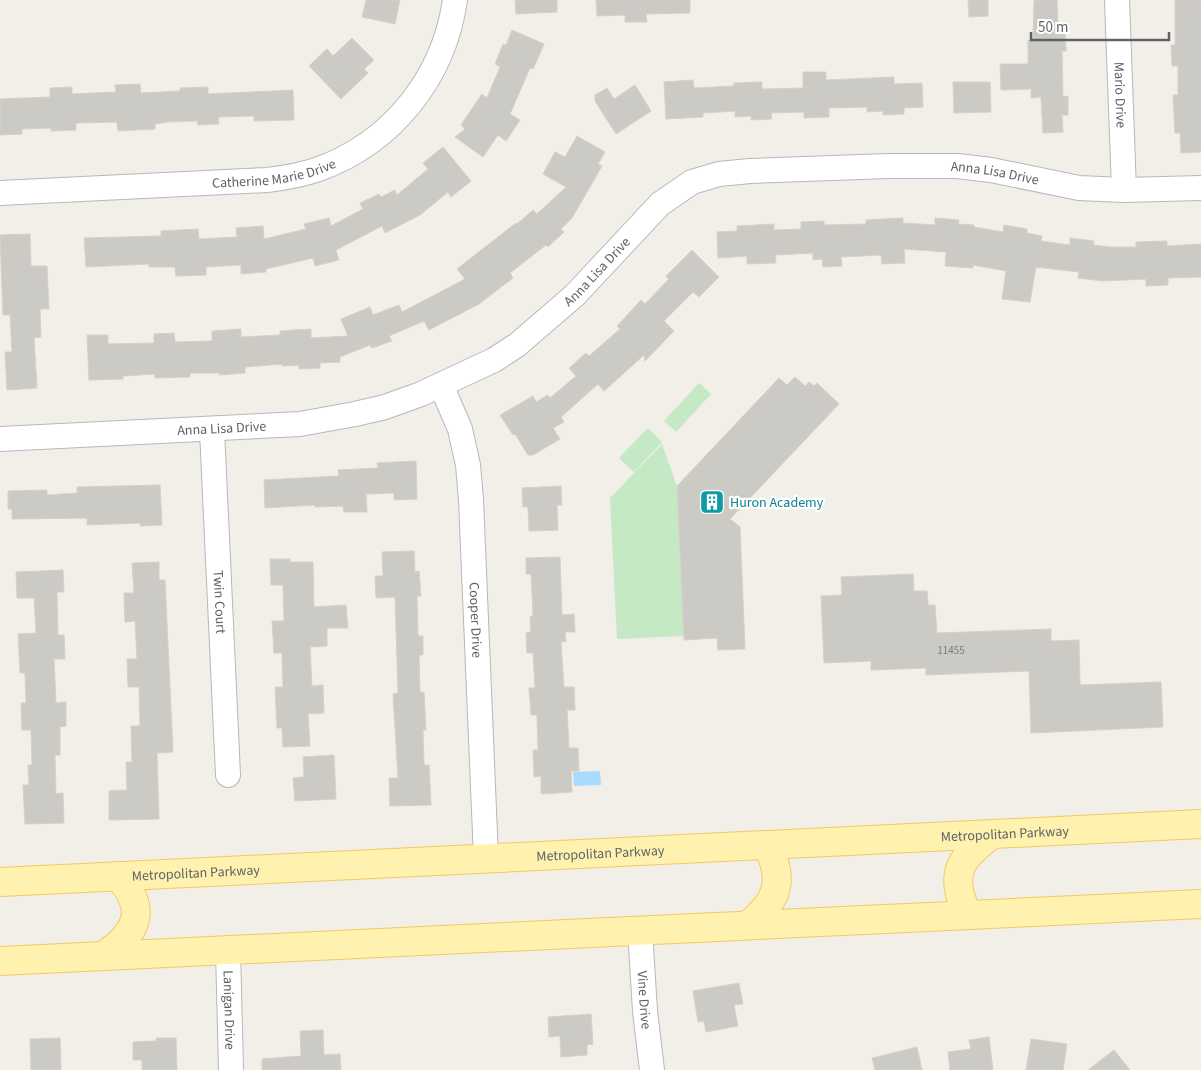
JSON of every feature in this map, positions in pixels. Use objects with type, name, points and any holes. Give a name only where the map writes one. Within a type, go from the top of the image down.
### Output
[{"type":"main road","name":"Metropolitan Parkway","points":[[0,882],[1201,824]]},
{"type":"main road","points":[[968,915],[959,892],[958,873],[970,852],[993,834]]},
{"type":"main road","points":[[748,925],[762,914],[771,902],[776,889],[778,877],[767,844]]},
{"type":"main road","points":[[103,956],[117,947],[126,937],[132,928],[135,918],[136,907],[134,898],[129,888],[118,876]]},
{"type":"main road","points":[[0,961],[1201,904]]},
{"type":"street","name":"Catherine Marie Drive","points":[[0,193],[267,180],[319,169],[373,141],[399,118],[414,100],[437,63],[445,44],[455,0]]},
{"type":"street","name":"Mario Drive","points":[[1117,0],[1124,190]]},
{"type":"street","name":"Anna Lisa Drive","points":[[0,439],[212,430],[300,424],[329,420],[385,407],[441,385],[494,360],[517,345],[575,295],[660,204],[692,182],[719,174],[750,171],[889,166],[957,166],[991,170],[1078,188],[1124,190],[1201,188]]},
{"type":"street","name":"Cooper Drive","points":[[441,385],[460,429],[468,465],[486,858]]},
{"type":"street","name":"Twin Court","points":[[212,430],[228,774]]},
{"type":"street","name":"Vine Drive","points":[[640,930],[645,1011],[652,1070]]},
{"type":"street","name":"Lanigan Drive","points":[[228,950],[231,1070]]},
{"type":"green space","points":[[699,383],[711,394],[676,432],[664,421]]},
{"type":"green space","points":[[648,428],[662,442],[634,472],[619,458]]},
{"type":"green space","points":[[662,444],[677,486],[684,636],[617,639],[610,498]]},
{"type":"water","points":[[600,771],[601,785],[574,786],[573,772]]},
{"type":"building","points":[[366,0],[400,0],[395,24],[362,17]]},
{"type":"building","points":[[515,0],[557,0],[557,12],[516,14]]},
{"type":"building","points":[[596,0],[690,0],[690,13],[646,14],[647,22],[625,22],[625,15],[597,16]]},
{"type":"building","points":[[968,0],[988,0],[988,16],[969,17]]},
{"type":"building","points":[[1034,0],[1057,0],[1058,31],[1065,30],[1066,51],[1062,51],[1063,97],[1068,96],[1068,115],[1062,115],[1063,132],[1043,133],[1041,97],[1031,98],[1031,89],[1001,90],[1000,64],[1028,64],[1028,40],[1033,40]]},
{"type":"building","points":[[1175,0],[1201,0],[1201,152],[1181,153],[1180,133],[1175,133],[1173,95],[1178,95],[1178,66],[1172,66],[1171,45],[1175,45]]},
{"type":"building","points":[[512,30],[544,44],[533,69],[530,68],[510,114],[520,120],[506,141],[498,135],[483,157],[455,137],[465,129],[461,125],[482,94],[487,98],[500,67],[495,64],[503,44],[506,45]]},
{"type":"building","points":[[352,38],[374,60],[364,69],[368,73],[341,99],[309,66],[327,49],[333,56]]},
{"type":"building","points":[[803,72],[826,72],[826,80],[894,77],[894,84],[922,83],[923,107],[904,108],[904,114],[883,115],[883,111],[867,112],[867,107],[829,108],[829,117],[804,118],[804,112],[771,113],[772,119],[751,120],[751,116],[735,117],[735,111],[703,113],[703,117],[666,119],[664,82],[693,80],[694,88],[734,86],[734,83],[762,82],[762,89],[803,88]]},
{"type":"building","points":[[953,82],[990,82],[991,112],[954,113]]},
{"type":"building","points":[[140,84],[141,93],[180,91],[180,88],[208,87],[208,94],[293,90],[294,120],[254,121],[254,116],[218,117],[219,124],[198,125],[197,121],[168,122],[155,124],[155,129],[118,131],[117,122],[76,123],[76,130],[51,131],[51,128],[22,129],[22,134],[0,135],[0,99],[50,97],[50,88],[72,87],[72,94],[116,92],[115,85]]},
{"type":"building","points":[[635,85],[651,111],[616,134],[595,101],[595,95],[607,88],[614,99]]},
{"type":"building","points":[[577,136],[605,152],[598,164],[602,166],[572,218],[561,229],[564,232],[548,247],[546,245],[510,273],[513,278],[479,304],[429,330],[424,321],[389,336],[392,341],[372,348],[370,345],[340,357],[340,362],[320,363],[320,368],[299,369],[299,365],[282,366],[282,364],[245,367],[245,373],[219,375],[219,373],[190,373],[190,377],[155,378],[155,374],[123,376],[123,379],[89,380],[87,335],[108,335],[108,344],[154,343],[154,334],[174,333],[175,342],[212,341],[212,331],[241,329],[241,337],[280,335],[280,331],[311,329],[311,338],[348,336],[341,319],[370,307],[373,315],[399,305],[402,312],[465,279],[457,269],[533,210],[537,214],[566,187],[543,174],[555,152],[565,157]]},
{"type":"building","points":[[443,147],[471,181],[451,197],[448,192],[420,215],[385,233],[382,226],[336,250],[339,260],[315,266],[313,258],[266,269],[266,272],[241,274],[241,265],[206,267],[206,275],[176,276],[175,267],[149,267],[149,264],[86,267],[84,238],[161,236],[161,231],[198,229],[199,239],[237,237],[236,228],[263,226],[264,239],[306,229],[304,224],[329,218],[331,226],[363,209],[360,203],[379,194],[381,197],[395,190],[397,195],[428,169],[423,163]]},
{"type":"building","points":[[903,218],[903,223],[935,225],[935,218],[959,220],[958,224],[974,225],[974,227],[1003,232],[1004,225],[1027,229],[1027,233],[1042,236],[1041,241],[1070,245],[1070,238],[1094,241],[1093,245],[1111,247],[1136,247],[1136,242],[1167,241],[1167,246],[1201,244],[1201,277],[1168,278],[1168,285],[1146,286],[1146,279],[1103,281],[1078,278],[1079,272],[1036,267],[1030,302],[1002,299],[1006,271],[973,265],[973,268],[945,266],[946,252],[904,249],[905,263],[882,264],[881,255],[841,257],[842,266],[823,267],[822,259],[813,260],[813,253],[775,255],[776,263],[747,264],[747,256],[718,258],[717,232],[737,231],[737,226],[774,224],[774,230],[801,229],[801,222],[824,221],[824,225],[866,224],[866,220]]},
{"type":"building","points":[[30,234],[31,266],[47,266],[49,309],[40,309],[41,337],[34,338],[37,388],[7,390],[5,352],[12,352],[10,315],[3,315],[0,235]]},
{"type":"building","points":[[692,250],[719,277],[699,297],[693,292],[664,321],[674,331],[645,361],[644,355],[604,391],[598,384],[561,417],[564,422],[553,428],[560,439],[533,455],[528,455],[500,415],[533,396],[536,402],[548,395],[550,398],[576,376],[569,368],[586,353],[589,356],[620,329],[617,326],[641,300],[645,304],[669,279],[666,276]]},
{"type":"building","name":"Huron Academy","points":[[795,377],[805,386],[809,382],[814,386],[817,383],[839,404],[730,519],[740,527],[745,649],[718,650],[717,638],[684,640],[677,486],[779,378],[787,385]]},
{"type":"building","points":[[416,461],[417,499],[394,500],[394,493],[366,494],[367,512],[344,512],[343,506],[315,507],[315,505],[265,508],[264,480],[339,476],[338,470],[378,468],[377,463]]},
{"type":"building","points":[[160,485],[162,525],[140,526],[140,523],[87,525],[87,518],[12,519],[12,509],[8,509],[8,491],[47,490],[47,495],[77,493],[77,487]]},
{"type":"building","points":[[561,486],[562,505],[557,505],[558,530],[529,531],[528,507],[523,507],[522,488]]},
{"type":"building","points":[[414,551],[415,572],[419,571],[421,596],[417,596],[418,636],[423,636],[423,655],[419,655],[420,692],[424,692],[426,730],[423,730],[424,765],[429,765],[431,805],[390,806],[389,778],[398,778],[393,694],[398,693],[395,597],[376,598],[375,576],[383,576],[382,552]]},
{"type":"building","points":[[560,557],[562,615],[574,614],[575,632],[565,632],[566,641],[561,642],[564,687],[574,687],[575,710],[567,710],[569,748],[578,748],[579,771],[571,771],[572,792],[541,794],[541,776],[534,777],[533,750],[538,750],[537,715],[531,715],[529,688],[535,688],[533,653],[527,653],[526,633],[531,632],[530,617],[533,616],[531,574],[526,574],[526,558]]},
{"type":"building","points":[[270,559],[290,559],[290,562],[313,562],[314,607],[346,605],[348,628],[327,628],[327,646],[310,647],[312,686],[323,685],[324,713],[308,714],[310,746],[283,747],[282,728],[277,728],[275,687],[283,687],[282,653],[274,653],[272,621],[284,621],[283,585],[271,585]]},
{"type":"building","points":[[159,562],[159,580],[165,580],[173,752],[157,753],[159,819],[109,820],[109,791],[127,790],[126,762],[132,762],[131,726],[140,726],[139,687],[128,687],[127,659],[137,659],[135,621],[125,622],[124,593],[134,593],[132,563]]},
{"type":"building","points":[[63,570],[64,592],[57,592],[58,635],[64,635],[65,659],[54,659],[56,703],[66,702],[66,726],[60,727],[60,755],[55,755],[56,794],[63,793],[64,823],[25,824],[23,785],[29,785],[28,765],[32,765],[31,730],[22,730],[21,703],[26,703],[25,673],[20,673],[18,634],[36,633],[34,598],[17,598],[16,572]]},
{"type":"building","points":[[913,574],[914,591],[927,591],[928,605],[935,605],[937,633],[1051,629],[1051,641],[1079,640],[1080,685],[1161,682],[1163,727],[1031,733],[1029,671],[926,675],[926,668],[871,670],[871,661],[824,663],[821,596],[842,595],[841,577]]},
{"type":"building","points":[[334,755],[336,799],[295,801],[293,778],[304,777],[303,757]]},
{"type":"building","points":[[739,983],[743,1004],[734,1005],[738,1026],[706,1032],[704,1021],[698,1022],[693,991]]},
{"type":"building","points":[[591,1014],[593,1044],[587,1045],[587,1055],[561,1057],[560,1036],[549,1037],[548,1017]]},
{"type":"building","points":[[323,1030],[324,1055],[340,1054],[341,1070],[262,1070],[262,1059],[301,1056],[300,1031]]},
{"type":"building","points":[[989,1037],[993,1070],[950,1070],[948,1052],[971,1049],[969,1040]]},
{"type":"building","points":[[60,1038],[61,1070],[31,1070],[30,1039]]},
{"type":"building","points":[[156,1038],[176,1038],[177,1070],[142,1070],[142,1060],[133,1060],[133,1042],[156,1041]]},
{"type":"building","points":[[1031,1039],[1067,1044],[1063,1070],[1026,1070]]},
{"type":"building","points":[[917,1047],[922,1070],[875,1070],[872,1058]]},
{"type":"building","points":[[1114,1050],[1130,1070],[1088,1070]]},
{"type":"place","name":"Huron Academy","points":[[712,502]]}]
